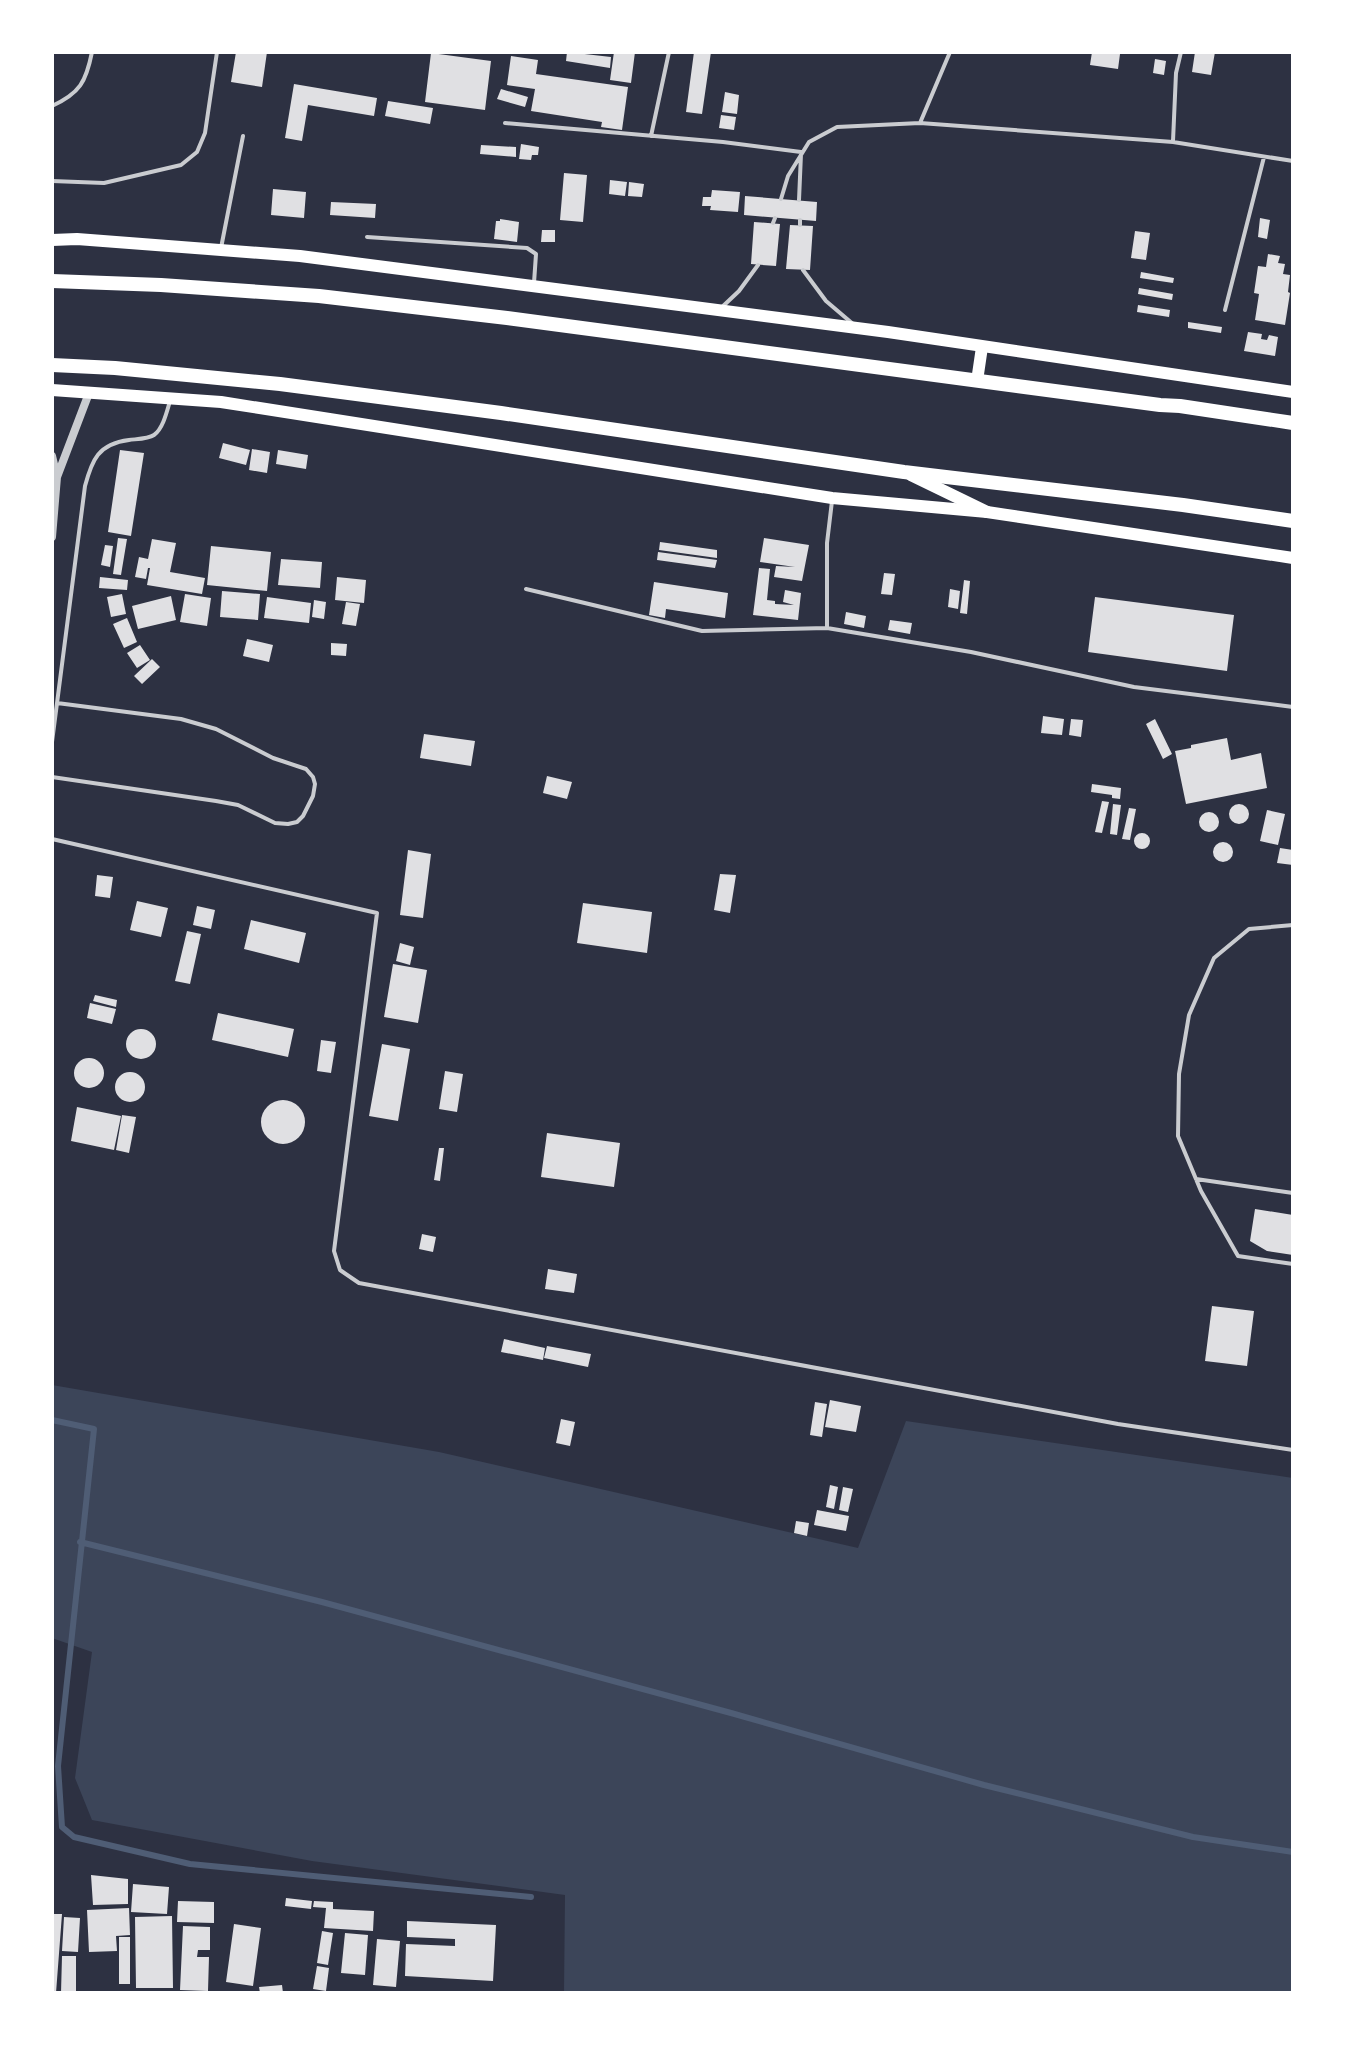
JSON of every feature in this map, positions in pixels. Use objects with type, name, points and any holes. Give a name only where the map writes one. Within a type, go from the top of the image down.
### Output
[{"type":"highway","points":[[52,281],[319,296],[507,318],[1293,423]]},
{"type":"highway","points":[[52,365],[280,384],[904,472],[1293,521]]},
{"type":"main road","points":[[52,240],[77,239],[300,256],[857,328],[1293,392]]},
{"type":"main road","points":[[977,381],[982,347]]},
{"type":"main road","points":[[52,390],[221,402],[832,498],[987,512],[1293,558]]},
{"type":"main road","points":[[904,472],[987,512]]},
{"type":"street","points":[[52,537],[57,477],[89,393]]},
{"type":"street","points":[[52,456],[57,477]]},
{"type":"lane","points":[[52,106],[69,98],[82,85],[92,52]]},
{"type":"lane","points":[[52,181],[104,183],[181,165],[197,152],[205,133],[217,52]]},
{"type":"lane","points":[[651,136],[669,52]]},
{"type":"lane","points":[[920,123],[950,52]]},
{"type":"lane","points":[[1173,142],[1176,73],[1181,52]]},
{"type":"lane","points":[[505,123],[801,152]]},
{"type":"lane","points":[[781,199],[788,176],[801,152],[809,142],[837,127],[920,123],[1173,142],[1293,161]]},
{"type":"lane","points":[[220,250],[243,136]]},
{"type":"lane","points":[[799,200],[801,152]]},
{"type":"lane","points":[[1225,310],[1264,157]]},
{"type":"lane","points":[[367,237],[527,248],[536,254],[534,286]]},
{"type":"lane","points":[[719,310],[739,291],[758,265]]},
{"type":"lane","points":[[803,270],[826,301],[857,328]]},
{"type":"lane","points":[[52,742],[89,470],[98,453],[107,445],[153,435],[160,427],[171,399]]},
{"type":"lane","points":[[827,628],[827,543],[832,498]]},
{"type":"lane","points":[[526,589],[702,631],[827,628],[971,652],[1134,687],[1293,707]]},
{"type":"lane","points":[[52,777],[238,805],[275,823],[288,824],[297,822],[303,816],[315,784],[306,769],[273,758],[216,729],[181,719],[57,703]]},
{"type":"lane","points":[[52,839],[377,913],[334,1251],[340,1270],[359,1283],[1118,1424],[1293,1450]]},
{"type":"lane","points":[[1293,925],[1249,929],[1214,958],[1189,1015],[1179,1074],[1178,1136],[1196,1179],[1238,1256],[1293,1264]]},
{"type":"lane","points":[[1196,1179],[1293,1193]]},
{"type":"shaded area","points":[[52,1385],[439,1452],[858,1548],[906,1421],[1293,1478],[1293,1993],[564,1993],[565,1895],[312,1861],[92,1820],[75,1778],[92,1652],[52,1638]]},
{"type":"building","points":[[236,52],[267,52],[262,87],[231,82]]},
{"type":"building","points":[[567,52],[611,57],[610,68],[566,61]]},
{"type":"building","points":[[614,52],[635,52],[631,83],[610,80]]},
{"type":"building","points":[[694,52],[711,52],[702,114],[686,112]]},
{"type":"building","points":[[1092,52],[1120,54],[1118,69],[1090,65]]},
{"type":"building","points":[[1195,52],[1215,52],[1211,75],[1192,72]]},
{"type":"building","points":[[431,53],[491,61],[485,110],[425,102]]},
{"type":"building","points":[[511,56],[538,60],[536,74],[628,87],[622,130],[601,127],[602,122],[531,111],[535,89],[507,85]]},
{"type":"building","points":[[1155,59],[1166,61],[1164,75],[1153,73]]},
{"type":"building","points":[[294,84],[377,98],[374,116],[308,105],[302,141],[285,138]]},
{"type":"building","points":[[501,89],[528,97],[525,107],[497,99]]},
{"type":"building","points":[[725,92],[739,95],[737,114],[722,112]]},
{"type":"building","points":[[388,101],[433,108],[430,124],[385,116]]},
{"type":"building","points":[[721,115],[736,117],[734,130],[719,128]]},
{"type":"building","points":[[521,144],[539,147],[538,155],[532,155],[531,160],[519,159]]},
{"type":"building","points":[[481,145],[516,147],[516,157],[480,154]]},
{"type":"building","points":[[564,173],[587,175],[583,222],[560,220]]},
{"type":"building","points":[[610,180],[627,182],[625,196],[609,194]]},
{"type":"building","points":[[629,182],[644,184],[642,197],[628,196]]},
{"type":"building","points":[[273,189],[306,192],[304,218],[271,215]]},
{"type":"building","points":[[712,190],[740,192],[738,212],[710,210],[711,206],[702,206],[703,197],[711,197]]},
{"type":"building","points":[[745,196],[817,202],[816,221],[744,215]]},
{"type":"building","points":[[331,202],[376,204],[375,218],[330,215]]},
{"type":"building","points":[[1260,218],[1270,220],[1267,239],[1258,237]]},
{"type":"building","points":[[496,221],[519,222],[517,242],[494,239]]},
{"type":"building","points":[[754,222],[780,224],[776,266],[751,264]]},
{"type":"building","points":[[790,225],[813,226],[810,270],[786,269]]},
{"type":"building","points":[[542,230],[555,230],[555,242],[541,242]]},
{"type":"building","points":[[1135,231],[1150,233],[1146,260],[1131,258]]},
{"type":"building","points":[[1268,254],[1280,256],[1278,263],[1285,264],[1283,274],[1290,275],[1285,325],[1255,320],[1259,294],[1254,293],[1258,266],[1266,267]]},
{"type":"building","points":[[1141,272],[1174,278],[1173,283],[1140,278]]},
{"type":"building","points":[[1139,288],[1173,294],[1172,300],[1138,294]]},
{"type":"building","points":[[1138,305],[1170,310],[1169,317],[1137,312]]},
{"type":"building","points":[[1188,322],[1222,327],[1221,333],[1188,328]]},
{"type":"building","points":[[1248,332],[1262,334],[1261,339],[1267,340],[1269,335],[1278,337],[1275,356],[1244,351]]},
{"type":"building","points":[[223,443],[250,450],[246,465],[219,458]]},
{"type":"building","points":[[252,449],[270,452],[267,473],[249,470]]},
{"type":"building","points":[[120,450],[144,453],[131,536],[108,532]]},
{"type":"building","points":[[278,450],[308,455],[306,469],[276,464]]},
{"type":"building","points":[[118,538],[127,539],[121,575],[113,574]]},
{"type":"building","points":[[764,538],[809,545],[802,581],[774,577],[776,566],[795,567],[760,562]]},
{"type":"building","points":[[152,539],[176,543],[170,572],[205,578],[202,594],[147,585],[150,568],[146,579],[135,577],[139,557],[148,559]]},
{"type":"building","points":[[660,542],[717,550],[717,558],[659,550]]},
{"type":"building","points":[[105,545],[113,546],[110,567],[101,565]]},
{"type":"building","points":[[211,546],[271,552],[267,591],[207,585]]},
{"type":"building","points":[[658,552],[717,560],[715,568],[657,560]]},
{"type":"building","points":[[281,559],[322,562],[320,588],[278,585]]},
{"type":"building","points":[[759,568],[770,569],[767,600],[775,601],[775,604],[794,605],[783,602],[785,590],[801,593],[798,620],[753,615]]},
{"type":"building","points":[[884,573],[895,574],[892,595],[881,594]]},
{"type":"building","points":[[100,577],[128,580],[127,590],[99,588]]},
{"type":"building","points":[[337,577],[366,580],[364,603],[335,600]]},
{"type":"building","points":[[964,580],[970,581],[967,614],[960,613]]},
{"type":"building","points":[[654,582],[728,593],[725,618],[666,609],[665,618],[649,615]]},
{"type":"building","points":[[950,589],[960,591],[958,609],[948,607]]},
{"type":"building","points":[[222,591],[260,594],[258,620],[220,617]]},
{"type":"building","points":[[122,594],[126,614],[111,617],[107,597]]},
{"type":"building","points":[[185,594],[211,598],[207,626],[180,622]]},
{"type":"building","points":[[171,596],[176,620],[138,629],[132,606]]},
{"type":"building","points":[[267,597],[311,603],[309,623],[264,618]]},
{"type":"building","points":[[1095,597],[1234,615],[1227,671],[1088,652]]},
{"type":"building","points":[[314,600],[326,602],[324,619],[312,617]]},
{"type":"building","points":[[346,602],[360,604],[356,626],[342,624]]},
{"type":"building","points":[[846,612],[866,616],[864,628],[844,624]]},
{"type":"building","points":[[127,618],[137,642],[124,648],[113,624]]},
{"type":"building","points":[[890,620],[912,623],[910,634],[888,630]]},
{"type":"building","points":[[247,639],[273,645],[269,662],[243,656]]},
{"type":"building","points":[[331,643],[347,644],[346,656],[331,655]]},
{"type":"building","points":[[140,645],[150,660],[137,668],[127,653]]},
{"type":"building","points":[[152,659],[160,667],[142,684],[134,676]]},
{"type":"building","points":[[1043,716],[1064,719],[1062,735],[1041,733]]},
{"type":"building","points":[[1071,719],[1083,720],[1081,737],[1069,735]]},
{"type":"building","points":[[1155,719],[1172,754],[1163,759],[1146,724]]},
{"type":"building","points":[[424,734],[475,741],[471,766],[420,758]]},
{"type":"building","points":[[1227,738],[1231,760],[1261,753],[1267,788],[1186,804],[1175,751]]},
{"type":"building","points":[[547,776],[572,782],[567,799],[543,793]]},
{"type":"building","points":[[1092,784],[1121,788],[1120,799],[1091,792]]},
{"type":"building","points":[[1102,801],[1109,802],[1102,833],[1095,832]]},
{"type":"building","points":[[1113,804],[1121,805],[1117,835],[1110,834]]},
{"type":"building","points":[[1239,804],[1246,807],[1249,814],[1246,821],[1239,824],[1232,821],[1229,814],[1232,807]]},
{"type":"building","points":[[1129,808],[1136,809],[1130,840],[1122,839]]},
{"type":"building","points":[[1267,810],[1285,814],[1278,845],[1260,841]]},
{"type":"building","points":[[1209,812],[1216,815],[1219,822],[1216,829],[1209,832],[1202,829],[1199,822],[1202,815]]},
{"type":"building","points":[[1142,833],[1148,835],[1148,847],[1142,849],[1136,847],[1134,841],[1136,835]]},
{"type":"building","points":[[1223,842],[1230,845],[1233,852],[1230,859],[1223,862],[1216,859],[1213,852],[1216,845]]},
{"type":"building","points":[[1280,848],[1293,850],[1293,865],[1277,863]]},
{"type":"building","points":[[408,850],[431,854],[423,918],[400,915]]},
{"type":"building","points":[[720,874],[736,875],[730,913],[714,910]]},
{"type":"building","points":[[97,875],[113,877],[110,898],[95,896]]},
{"type":"building","points":[[137,901],[168,908],[161,937],[130,930]]},
{"type":"building","points":[[583,903],[652,912],[647,953],[577,943]]},
{"type":"building","points":[[197,906],[215,910],[211,929],[193,925]]},
{"type":"building","points":[[251,920],[306,933],[299,963],[244,949]]},
{"type":"building","points":[[187,931],[201,934],[190,984],[175,981]]},
{"type":"building","points":[[400,943],[414,947],[410,965],[396,961]]},
{"type":"building","points":[[393,964],[427,970],[418,1023],[384,1017]]},
{"type":"building","points":[[95,995],[117,1000],[116,1007],[93,1001]]},
{"type":"building","points":[[90,1003],[116,1009],[112,1024],[87,1018]]},
{"type":"building","points":[[218,1013],[294,1029],[288,1057],[212,1040]]},
{"type":"building","points":[[141,1029],[152,1033],[156,1044],[152,1055],[141,1059],[130,1055],[126,1044],[130,1033]]},
{"type":"building","points":[[321,1040],[336,1042],[331,1073],[317,1071]]},
{"type":"building","points":[[382,1044],[410,1049],[398,1121],[369,1116]]},
{"type":"building","points":[[89,1058],[100,1062],[104,1073],[100,1084],[89,1088],[78,1084],[74,1073],[78,1062]]},
{"type":"building","points":[[445,1071],[463,1074],[457,1112],[439,1109]]},
{"type":"building","points":[[130,1072],[141,1076],[145,1087],[141,1098],[130,1102],[119,1098],[115,1087],[119,1076]]},
{"type":"building","points":[[283,1100],[299,1106],[305,1122],[299,1138],[283,1144],[267,1138],[261,1122],[267,1106]]},
{"type":"building","points":[[77,1107],[121,1116],[114,1150],[71,1141]]},
{"type":"building","points":[[122,1115],[136,1117],[129,1153],[116,1150]]},
{"type":"building","points":[[547,1133],[620,1143],[614,1187],[541,1177]]},
{"type":"building","points":[[439,1148],[444,1148],[440,1181],[434,1180]]},
{"type":"building","points":[[1255,1209],[1293,1215],[1293,1255],[1267,1251],[1250,1241]]},
{"type":"building","points":[[422,1234],[436,1237],[433,1252],[419,1249]]},
{"type":"building","points":[[548,1269],[577,1274],[574,1293],[545,1289]]},
{"type":"building","points":[[1212,1306],[1254,1311],[1247,1366],[1205,1361]]},
{"type":"building","points":[[504,1339],[545,1348],[543,1360],[501,1352]]},
{"type":"building","points":[[547,1346],[591,1354],[588,1367],[544,1358]]},
{"type":"building","points":[[830,1400],[861,1406],[856,1432],[825,1427]]},
{"type":"building","points":[[815,1402],[827,1404],[822,1437],[810,1435]]},
{"type":"building","points":[[561,1419],[575,1422],[570,1446],[556,1443]]},
{"type":"building","points":[[830,1485],[838,1487],[834,1509],[826,1507]]},
{"type":"building","points":[[843,1487],[853,1489],[848,1512],[839,1510]]},
{"type":"building","points":[[817,1510],[849,1516],[846,1531],[814,1525]]},
{"type":"building","points":[[796,1521],[809,1523],[807,1536],[794,1533]]},
{"type":"building","points":[[91,1875],[128,1879],[128,1904],[93,1905]]},
{"type":"building","points":[[133,1884],[169,1887],[167,1914],[131,1912]]},
{"type":"building","points":[[286,1898],[312,1901],[311,1909],[285,1906]]},
{"type":"building","points":[[178,1901],[214,1902],[214,1923],[177,1922]]},
{"type":"building","points":[[314,1901],[333,1902],[333,1909],[374,1911],[373,1931],[324,1928],[326,1908],[313,1907]]},
{"type":"building","points":[[129,1908],[130,1935],[116,1936],[117,1951],[89,1952],[87,1910]]},
{"type":"building","points":[[52,1914],[62,1914],[56,1993],[52,1993]]},
{"type":"building","points":[[172,1916],[173,1988],[136,1988],[135,1917]]},
{"type":"building","points":[[64,1917],[80,1918],[78,1952],[62,1951]]},
{"type":"building","points":[[407,1921],[496,1925],[493,1981],[405,1976],[406,1944],[455,1946],[455,1939],[407,1937]]},
{"type":"building","points":[[234,1924],[261,1928],[253,1986],[226,1982]]},
{"type":"building","points":[[183,1926],[210,1927],[210,1950],[198,1950],[197,1957],[209,1957],[208,1991],[180,1990]]},
{"type":"building","points":[[322,1931],[333,1933],[328,1965],[317,1963]]},
{"type":"building","points":[[345,1933],[368,1935],[365,1975],[341,1973]]},
{"type":"building","points":[[119,1937],[130,1937],[130,1984],[119,1984]]},
{"type":"building","points":[[377,1939],[400,1941],[396,1987],[373,1985]]},
{"type":"building","points":[[62,1956],[76,1956],[76,1993],[61,1993]]},
{"type":"building","points":[[317,1966],[329,1968],[326,1991],[313,1989]]},
{"type":"building","points":[[282,1985],[283,1993],[260,1993],[259,1987]]},
{"type":"waterway","points":[[52,1420],[94,1429],[58,1766],[62,1827],[74,1837],[190,1864],[531,1897]]},
{"type":"waterway","points":[[80,1542],[322,1602],[984,1785],[1193,1837],[1293,1852]]}]
